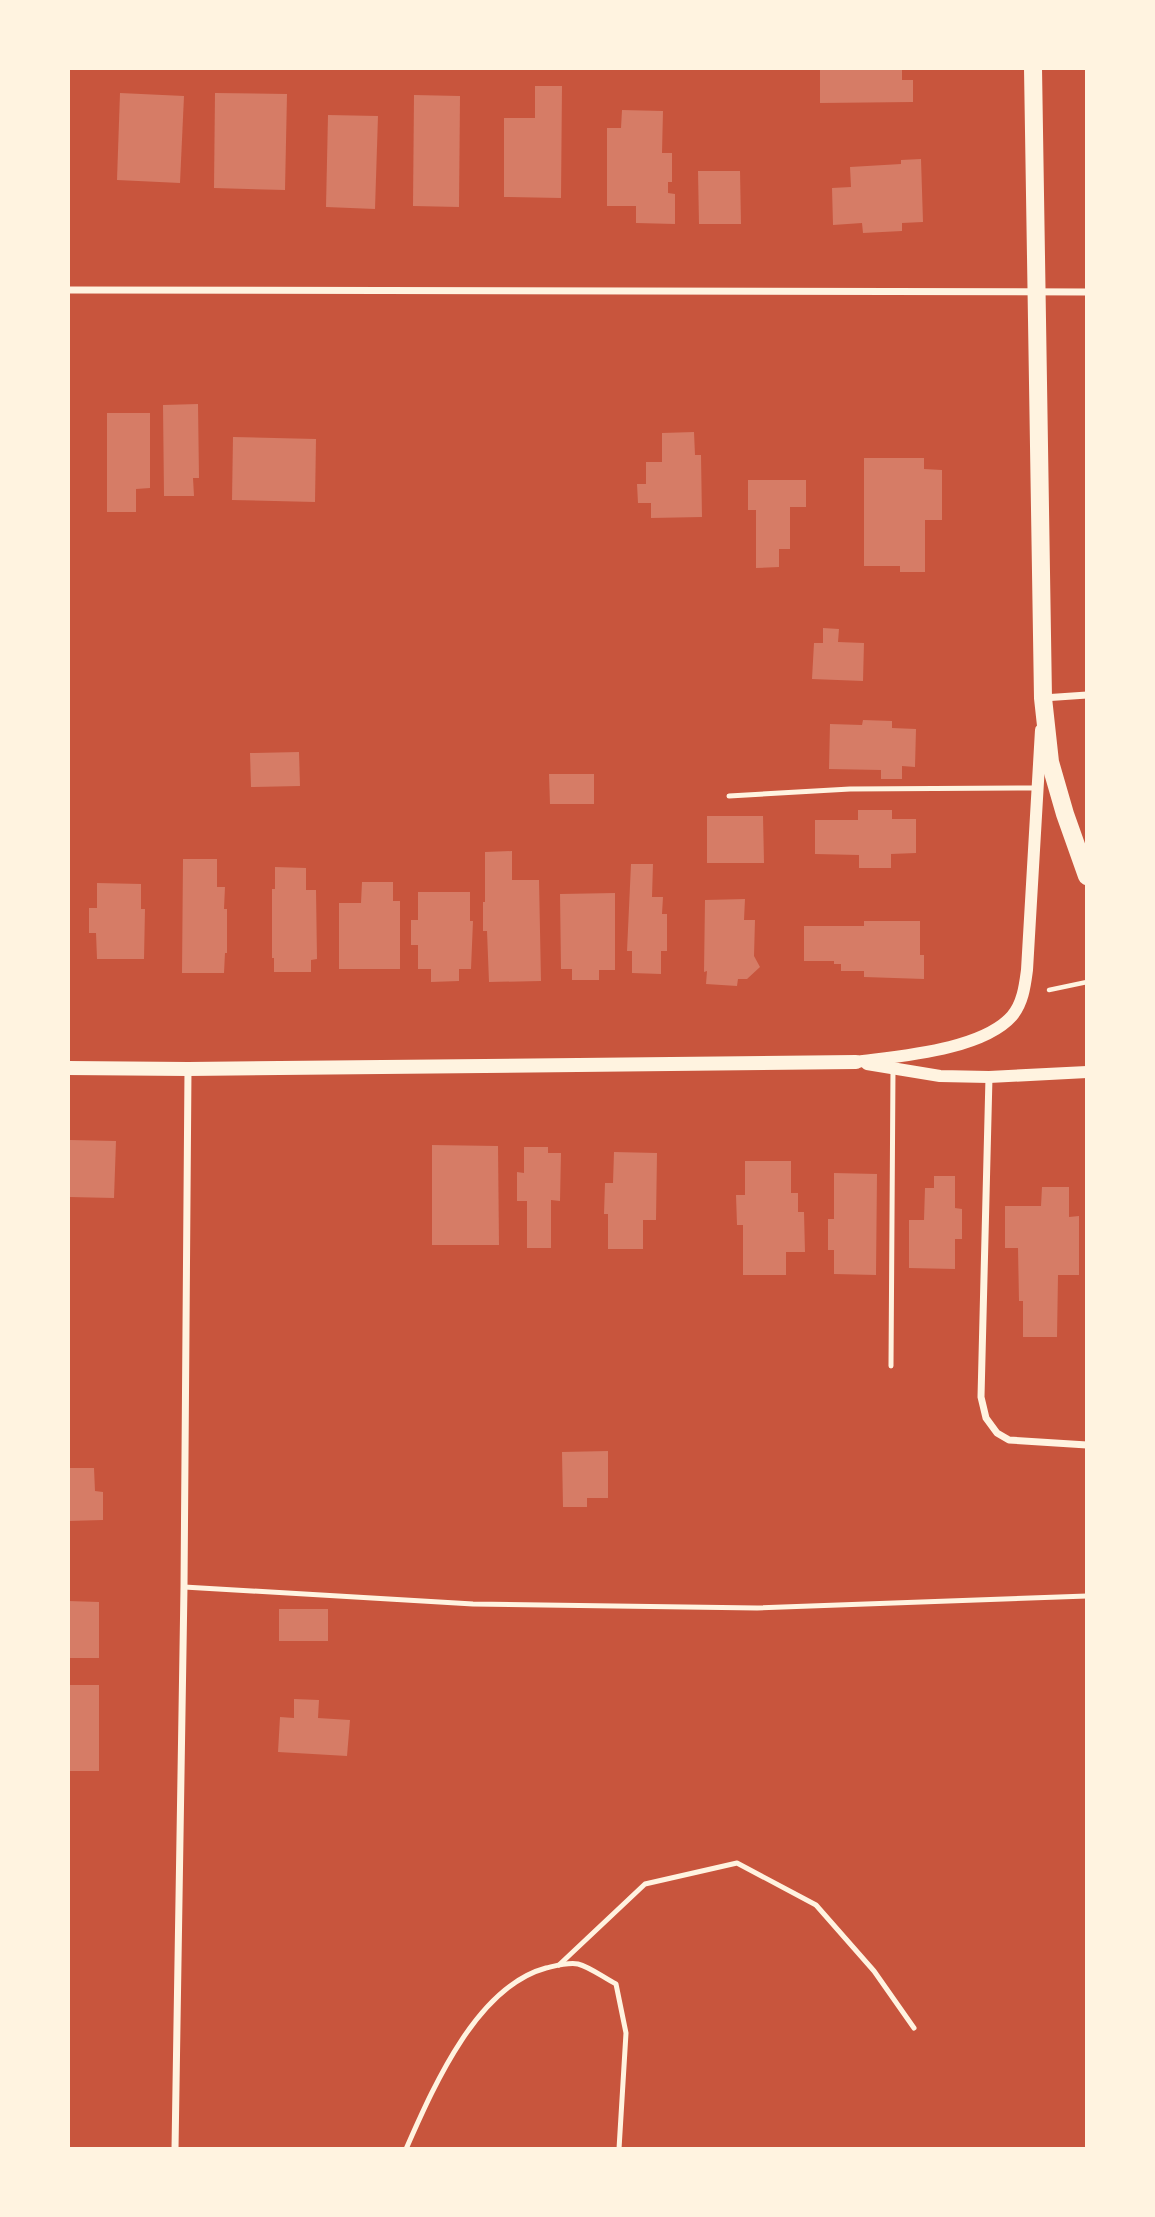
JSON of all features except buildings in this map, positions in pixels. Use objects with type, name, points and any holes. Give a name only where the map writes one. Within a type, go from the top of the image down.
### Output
[{"type":"main road","points":[[1032,68],[1042,698],[1050,762],[1087,876]]},
{"type":"main road","points":[[68,1068],[856,1062]]},
{"type":"street","points":[[68,290],[1087,292]]},
{"type":"street","points":[[856,1062],[948,1047],[981,1038],[1012,1016],[1023,995],[1027,970],[1042,698],[1087,695]]},
{"type":"street","points":[[856,1062],[940,1076],[1087,1073]]},
{"type":"street","points":[[175,2149],[184,1587],[188,1069]]},
{"type":"street","points":[[989,1077],[981,1397],[986,1418],[997,1433],[1009,1440],[1087,1445]]},
{"type":"lane","points":[[729,796],[850,789],[1037,788]]},
{"type":"lane","points":[[891,1366],[893,1069]]},
{"type":"lane","points":[[184,1587],[472,1604],[757,1608],[1087,1596]]},
{"type":"lane","points":[[559,1965],[645,1884],[737,1863],[816,1905],[874,1971],[914,2028]]},
{"type":"lane","points":[[407,2149],[431,2093],[465,2034],[505,1988],[536,1971],[559,1965],[578,1964],[616,1984],[626,2033],[619,2149]]},
{"type":"path","points":[[1047,990],[1087,982]]}]
